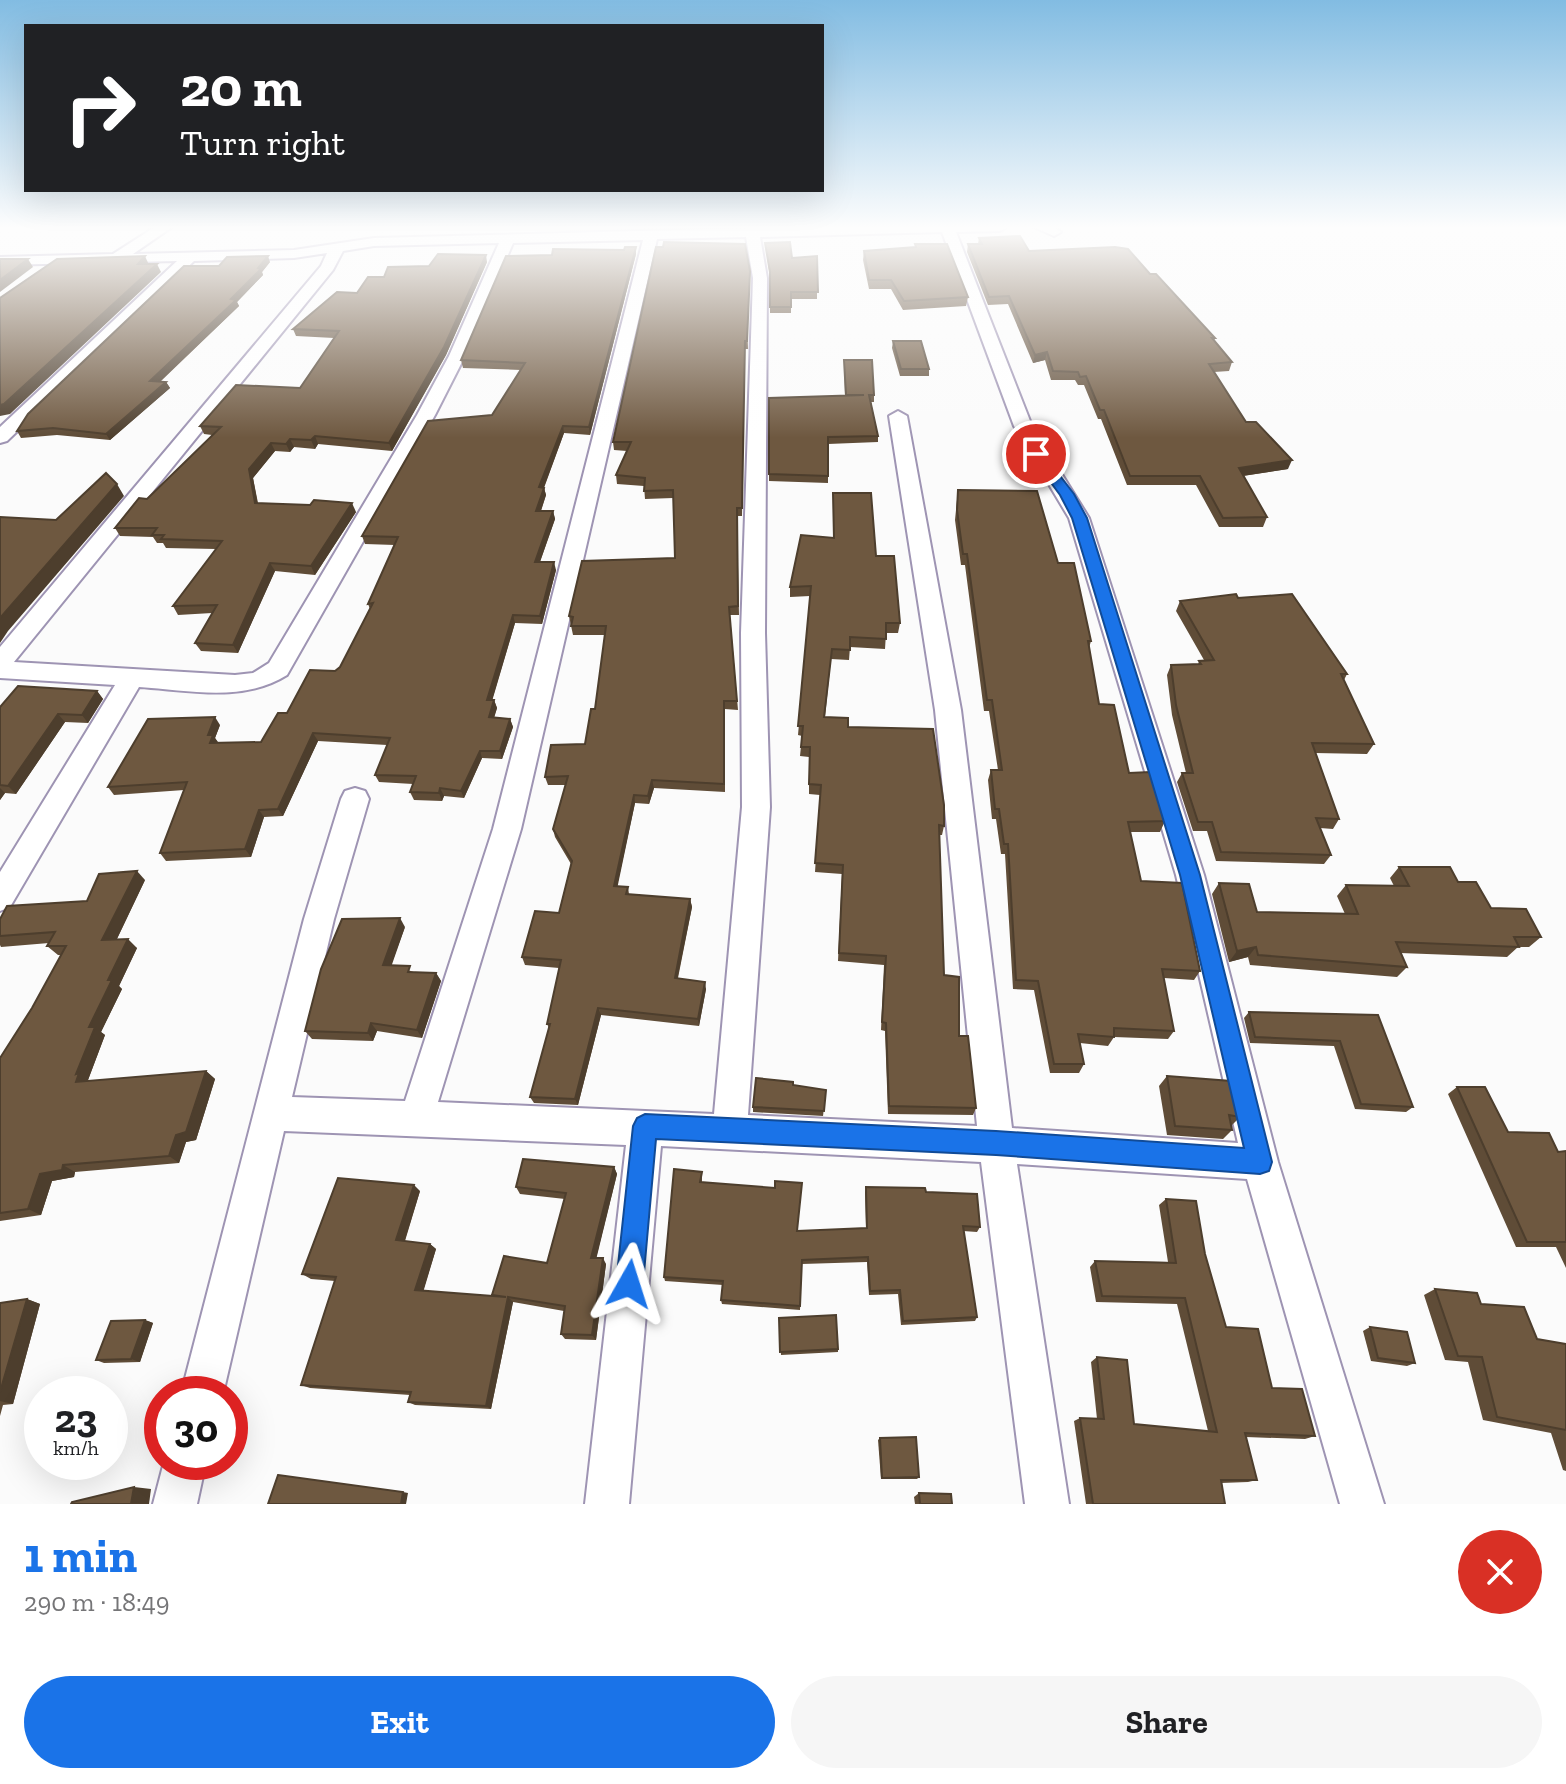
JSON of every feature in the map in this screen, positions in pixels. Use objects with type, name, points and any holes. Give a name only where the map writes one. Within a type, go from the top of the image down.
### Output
[{"type":"street","points":[[0,437],[148,297]]},
{"type":"street","points":[[0,663],[303,297]]},
{"type":"street","points":[[0,670],[235,684],[259,681],[278,669],[426,415],[483,297]]},
{"type":"street","points":[[416,1119],[507,829],[636,297]]},
{"type":"street","points":[[730,1129],[756,807],[753,633],[760,297]]},
{"type":"street","points":[[974,297],[1036,454],[1067,494],[1079,518],[1190,875],[1260,1162],[1362,1504]]},
{"type":"street","points":[[898,416],[948,710],[996,1143],[1047,1504]]},
{"type":"street","points":[[0,898],[131,679]]},
{"type":"street","points":[[206,1376],[319,919],[355,799]]},
{"type":"street","points":[[271,1113],[730,1129],[996,1143],[1260,1162]]},
{"type":"street","points":[[607,1504],[645,1126]]},
{"type":"street","points":[[175,1504],[181,1480]]},
{"type":"building","points":[[1,297],[121,297],[0,405]]},
{"type":"building","points":[[151,297],[233,297],[231,299],[236,300],[150,381],[166,382],[106,434],[53,428],[17,431],[28,414]]},
{"type":"building","points":[[331,297],[467,297],[444,347],[389,443],[315,436],[311,440],[290,439],[286,444],[271,443],[249,469],[255,503],[310,505],[314,500],[352,503],[311,566],[270,563],[233,645],[195,643],[217,605],[173,606],[222,541],[161,539],[164,535],[152,535],[157,528],[115,528],[139,498],[147,499],[221,427],[200,426],[236,385],[300,388],[339,331],[293,329]]},
{"type":"building","points":[[488,297],[623,297],[589,427],[563,426],[539,487],[544,488],[536,511],[553,511],[535,562],[554,562],[540,616],[513,615],[487,700],[494,700],[489,717],[510,719],[500,751],[480,751],[461,791],[440,788],[439,793],[410,792],[416,776],[375,775],[390,738],[313,733],[278,809],[259,810],[245,849],[160,853],[187,782],[108,787],[148,719],[215,717],[208,735],[213,735],[210,743],[261,742],[278,713],[287,713],[310,670],[335,671],[340,667],[373,603],[368,604],[398,537],[362,536],[428,421],[492,415],[525,363],[461,360]]},
{"type":"building","points":[[645,297],[749,297],[745,341],[742,508],[737,508],[738,606],[729,607],[737,701],[724,701],[724,784],[652,780],[648,796],[634,795],[614,886],[628,887],[626,894],[690,899],[675,978],[705,982],[698,1019],[598,1008],[575,1099],[530,1097],[550,1024],[547,1024],[561,960],[522,957],[535,911],[559,913],[572,861],[553,829],[568,776],[545,777],[551,745],[585,744],[591,709],[595,709],[606,626],[571,626],[573,617],[569,616],[582,561],[675,558],[673,490],[644,491],[645,478],[616,475],[631,442],[613,442]]},
{"type":"building","points":[[770,297],[791,297],[791,307],[770,307]]},
{"type":"building","points":[[902,297],[965,297],[904,301]]},
{"type":"building","points":[[1010,297],[1177,297],[1215,338],[1212,338],[1232,362],[1209,364],[1246,422],[1256,422],[1292,460],[1239,468],[1267,517],[1223,518],[1200,476],[1130,476],[1104,410],[1100,410],[1086,376],[1080,377],[1078,372],[1053,371],[1047,352],[1035,355]]},
{"type":"building","points":[[893,341],[921,341],[929,369],[901,369]]},
{"type":"building","points":[[844,360],[872,360],[874,395],[869,395],[878,436],[828,437],[828,476],[769,474],[769,398],[864,395],[846,395]]},
{"type":"building","points":[[106,473],[117,484],[0,618],[0,517],[56,520]]},
{"type":"building","points":[[958,490],[1037,491],[1058,563],[1074,563],[1091,641],[1088,641],[1099,704],[1114,705],[1129,773],[1150,772],[1165,821],[1128,822],[1141,881],[1182,883],[1200,971],[1162,969],[1174,1031],[1114,1028],[1114,1037],[1078,1034],[1084,1064],[1054,1064],[1038,981],[1016,980],[1008,844],[1004,844],[999,809],[995,809],[991,770],[1002,770],[992,700],[987,700],[967,554],[963,554],[957,510]]},
{"type":"building","points":[[833,493],[871,493],[876,556],[894,556],[900,623],[886,623],[886,639],[850,637],[850,650],[832,649],[824,717],[848,718],[848,727],[933,729],[944,805],[944,826],[939,825],[944,975],[959,977],[959,1036],[968,1036],[976,1108],[889,1106],[886,1023],[882,1022],[886,956],[839,953],[843,865],[815,863],[821,785],[809,784],[810,747],[801,747],[803,726],[798,726],[811,586],[790,587],[801,535],[834,538]]},
{"type":"building","points":[[1236,594],[1238,598],[1292,594],[1347,674],[1341,674],[1374,744],[1312,743],[1339,819],[1316,818],[1331,855],[1221,852],[1212,822],[1198,822],[1182,773],[1193,773],[1176,705],[1171,665],[1201,664],[1199,661],[1214,660],[1180,601]]},
{"type":"building","points":[[18,686],[97,691],[82,715],[58,714],[8,786],[0,785],[0,707]]},
{"type":"building","points":[[1399,867],[1450,867],[1458,882],[1476,882],[1491,908],[1526,909],[1541,937],[1514,937],[1519,947],[1396,942],[1407,967],[1258,955],[1256,947],[1237,951],[1219,883],[1249,884],[1257,912],[1358,914],[1346,885],[1409,886]]},
{"type":"building","points":[[137,871],[102,940],[128,939],[89,1027],[95,1027],[76,1074],[79,1073],[76,1082],[206,1071],[186,1132],[176,1135],[169,1156],[63,1165],[62,1170],[40,1174],[28,1209],[0,1213],[0,1058],[66,946],[47,946],[55,932],[0,936],[0,919],[7,906],[87,901],[99,874]]},
{"type":"building","points":[[400,918],[383,965],[410,966],[408,972],[436,973],[417,1030],[371,1023],[368,1033],[305,1031],[321,969],[342,919]]},
{"type":"building","points":[[1249,1012],[1378,1015],[1413,1107],[1361,1104],[1340,1041],[1255,1037]]},
{"type":"building","points":[[1167,1076],[1231,1081],[1240,1117],[1229,1115],[1232,1130],[1175,1126]]},
{"type":"building","points":[[756,1078],[826,1090],[824,1111],[753,1107]]},
{"type":"building","points":[[1457,1087],[1485,1087],[1508,1132],[1549,1133],[1558,1152],[1566,1151],[1566,1242],[1527,1242]]},
{"type":"building","points":[[523,1159],[614,1167],[591,1258],[603,1258],[592,1335],[561,1334],[565,1306],[508,1297],[486,1406],[408,1402],[411,1392],[301,1385],[336,1277],[302,1274],[338,1178],[414,1185],[396,1240],[430,1244],[415,1290],[506,1297],[492,1295],[504,1256],[547,1263],[566,1193],[516,1187]]},
{"type":"building","points":[[674,1169],[702,1172],[700,1182],[775,1188],[775,1181],[802,1183],[797,1231],[867,1228],[866,1187],[925,1188],[926,1192],[977,1194],[980,1227],[963,1226],[977,1317],[903,1321],[900,1290],[870,1291],[868,1257],[802,1260],[800,1306],[721,1300],[723,1281],[664,1277]]},
{"type":"building","points":[[1166,1199],[1196,1201],[1205,1254],[1226,1327],[1258,1329],[1272,1388],[1302,1389],[1315,1436],[1245,1433],[1257,1480],[1221,1480],[1225,1504],[1093,1504],[1080,1418],[1104,1419],[1097,1357],[1127,1360],[1134,1424],[1217,1432],[1185,1298],[1102,1296],[1095,1261],[1176,1263]]},
{"type":"building","points":[[1435,1289],[1477,1293],[1481,1304],[1524,1307],[1537,1339],[1566,1344],[1566,1430],[1497,1417],[1482,1357],[1458,1356]]},
{"type":"building","points":[[27,1299],[0,1392],[0,1303]]},
{"type":"building","points":[[836,1315],[838,1349],[780,1352],[779,1318]]},
{"type":"building","points":[[145,1320],[131,1359],[96,1360],[111,1321]]},
{"type":"building","points":[[1370,1327],[1407,1332],[1415,1363],[1378,1358]]},
{"type":"building","points":[[916,1437],[919,1477],[882,1478],[880,1438]]},
{"type":"building","points":[[278,1475],[403,1492],[401,1504],[268,1504]]},
{"type":"building","points":[[134,1487],[131,1504],[71,1504],[72,1502]]},
{"type":"building","points":[[919,1493],[951,1494],[952,1504],[920,1504]]},
{"type":"route","points":[[629,1284],[645,1126],[996,1143],[1260,1162],[1190,875],[1079,518],[1067,494],[1036,454]]}]
